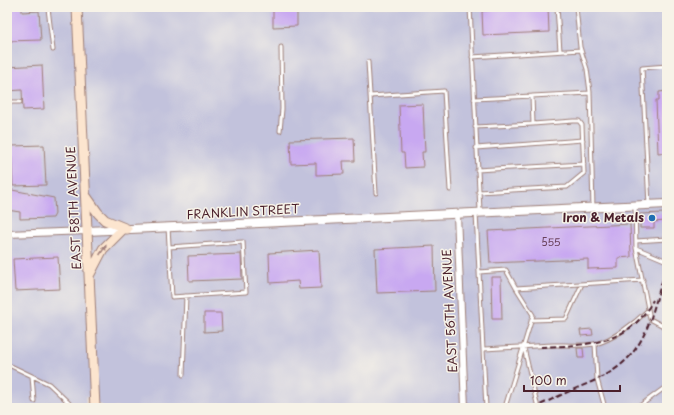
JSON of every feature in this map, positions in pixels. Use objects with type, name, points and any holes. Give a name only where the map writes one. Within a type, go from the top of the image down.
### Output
[{"type":"main road","name":"EAST 58TH AVENUE","points":[[77,7],[95,408]]},
{"type":"main road","points":[[86,196],[98,213],[106,220],[125,229],[103,249],[90,275]]},
{"type":"street","name":"FRANKLIN STREET","points":[[7,234],[667,204]]},
{"type":"street","name":"EAST 56TH AVENUE","points":[[457,214],[465,408]]},
{"type":"lane","points":[[46,7],[48,8],[53,50]]},
{"type":"lane","points":[[470,7],[478,192],[479,272],[486,408]]},
{"type":"lane","points":[[557,7],[560,51]]},
{"type":"lane","points":[[576,7],[581,50],[587,69],[590,93],[593,208]]},
{"type":"lane","points":[[280,131],[282,109],[281,47]]},
{"type":"lane","points":[[472,57],[581,50]]},
{"type":"lane","points":[[368,62],[376,193]]},
{"type":"lane","points":[[649,205],[642,68],[667,66]]},
{"type":"lane","points":[[370,96],[444,91],[450,190]]},
{"type":"lane","points":[[474,99],[590,93]]},
{"type":"lane","points":[[532,96],[533,124]]},
{"type":"lane","points":[[7,102],[20,102]]},
{"type":"lane","points":[[475,127],[579,122],[582,125],[583,140],[584,173],[567,187],[478,192]]},
{"type":"lane","points":[[476,148],[583,140]]},
{"type":"lane","points":[[477,170],[584,164]]},
{"type":"lane","points":[[634,206],[636,248],[650,319],[667,328]]},
{"type":"lane","points":[[168,227],[169,246],[172,297],[246,292],[243,242],[169,246]]},
{"type":"lane","points":[[636,241],[667,239]]},
{"type":"lane","points":[[636,248],[667,261]]},
{"type":"lane","points":[[479,272],[506,270],[533,315],[506,408]]},
{"type":"lane","points":[[516,288],[643,280]]},
{"type":"lane","points":[[531,320],[566,319],[582,284]]},
{"type":"lane","points":[[183,375],[186,296]]},
{"type":"lane","points":[[483,350],[524,346],[596,344],[626,329],[648,310]]},
{"type":"lane","points":[[596,344],[597,380],[605,408]]},
{"type":"lane","points":[[524,346],[538,408]]},
{"type":"lane","points":[[11,366],[49,384],[69,403],[68,408]]},
{"type":"lane","points":[[32,376],[34,401]]},
{"type":"lane","points":[[641,408],[641,405],[667,386]]},
{"type":"shaded area","points":[[7,7],[667,7],[667,408],[105,408],[86,397],[86,408],[7,408]]},
{"type":"building","points":[[7,7],[22,7],[22,12],[39,11],[41,40],[7,41]]},
{"type":"building","points":[[273,7],[297,7],[297,26],[273,27]]},
{"type":"building","points":[[548,7],[549,32],[483,35],[482,11]]},
{"type":"building","points":[[42,65],[44,109],[23,110],[22,90],[7,91],[7,67]]},
{"type":"building","points":[[667,91],[667,152],[658,153],[656,100],[659,100],[659,92]]},
{"type":"building","points":[[423,104],[425,152],[422,152],[423,167],[405,168],[404,153],[401,153],[399,105]]},
{"type":"building","points":[[354,138],[355,161],[343,161],[344,174],[316,175],[316,163],[291,164],[290,140]]},
{"type":"building","points":[[44,145],[46,185],[13,186],[11,146]]},
{"type":"building","points":[[7,189],[54,198],[55,214],[53,218],[20,219],[20,212],[7,210]]},
{"type":"building","name":"Iron & Metals","points":[[665,213],[665,221],[654,222],[654,228],[640,228],[640,214]]},
{"type":"building","points":[[630,224],[631,257],[618,258],[618,268],[588,269],[588,259],[490,263],[488,231]]},
{"type":"building","points":[[434,246],[435,291],[377,293],[375,249]]},
{"type":"building","points":[[319,250],[321,288],[299,289],[298,281],[270,283],[269,253]]},
{"type":"building","points":[[241,254],[242,279],[189,281],[188,256]]},
{"type":"building","points":[[58,257],[60,289],[15,291],[13,259]]},
{"type":"building","points":[[491,277],[501,277],[502,319],[492,319]]},
{"type":"building","points":[[204,313],[221,313],[222,331],[204,332]]},
{"type":"building","points":[[592,329],[593,335],[581,336],[580,330]]},
{"type":"building","points":[[577,348],[583,348],[584,358],[578,358]]},
{"type":"railway","points":[[532,408],[596,380],[617,368],[625,361],[641,341],[667,270]]},
{"type":"railway","points":[[541,347],[590,343],[619,335],[632,326],[643,315],[653,300]]},
{"type":"place","name":"Iron & Metals","points":[[652,218]]}]
